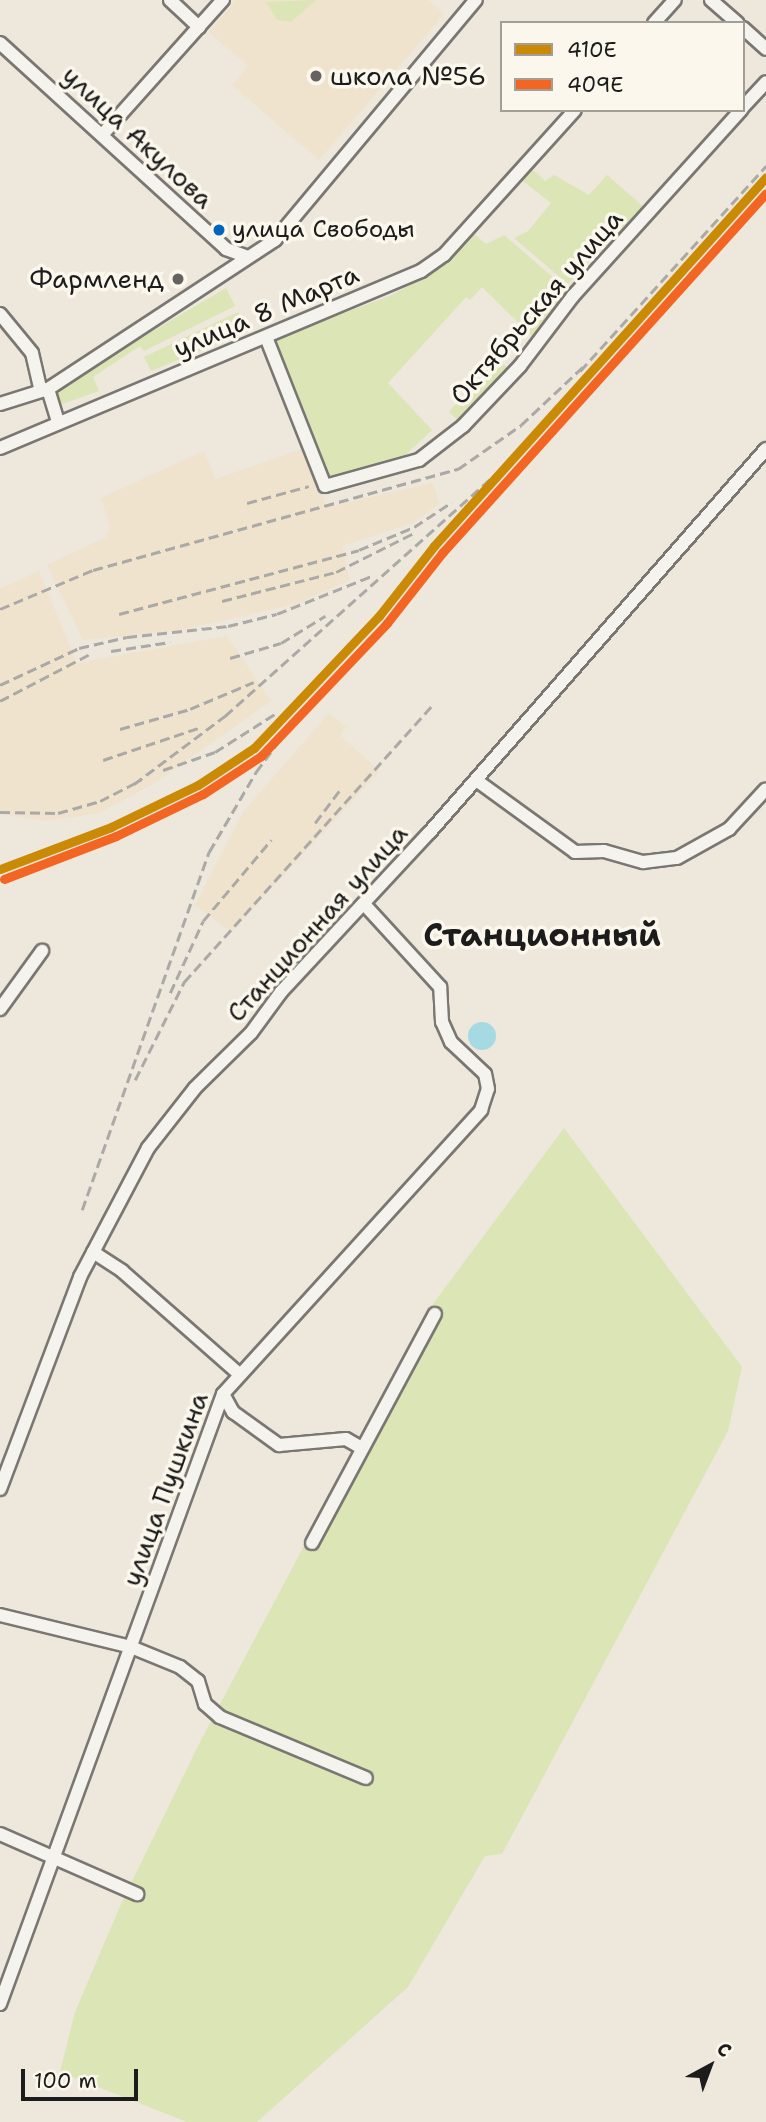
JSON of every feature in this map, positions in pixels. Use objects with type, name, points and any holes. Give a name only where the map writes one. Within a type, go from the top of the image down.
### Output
[{"type":"street","points":[[170,0],[199,27]]},
{"type":"street","points":[[103,134],[223,0]]},
{"type":"street","points":[[0,404],[45,390],[275,240],[476,0]]},
{"type":"street","points":[[656,21],[675,0]]},
{"type":"street","points":[[711,0],[735,21]]},
{"type":"street","points":[[745,30],[766,48]]},
{"type":"street","name":"улица Акулова","points":[[0,43],[103,134],[226,249],[248,257]]},
{"type":"street","name":"Октябрьская улица","points":[[745,106],[766,82]]},
{"type":"street","name":"улица 8 Марта","points":[[0,447],[421,271],[444,256],[573,112]]},
{"type":"street","name":"Октябрьская улица","points":[[266,337],[325,486],[419,460],[463,426],[520,366],[573,296],[739,112]]},
{"type":"street","points":[[0,314],[32,353],[58,422]]},
{"type":"street","name":"Станционная улица","points":[[0,1489],[93,1252],[148,1148],[195,1088],[251,1033],[281,992],[476,780],[766,449]]},
{"type":"street","points":[[476,780],[575,852],[604,851],[643,862],[677,858],[729,829],[766,789]]},
{"type":"street","name":"улица Пушкина","points":[[0,2004],[223,1394],[238,1373],[481,1110],[488,1089],[480,1065],[451,1042],[442,1022],[440,987],[364,904]]},
{"type":"street","points":[[0,1009],[42,951]]},
{"type":"street","points":[[93,1252],[122,1271],[238,1373]]},
{"type":"street","points":[[312,1543],[360,1447],[435,1314]]},
{"type":"street","points":[[223,1394],[233,1412],[279,1445],[346,1439],[360,1447]]},
{"type":"street","points":[[0,1615],[131,1647],[180,1667],[198,1681],[205,1704],[220,1717],[366,1778]]},
{"type":"street","points":[[0,1834],[54,1860],[137,1894]]},
{"type":"shaded area","name":"школа №56","points":[[236,0],[428,0],[444,14],[319,160],[232,85],[248,66],[209,32]]},
{"type":"shaded area","points":[[307,447],[326,507],[433,483],[440,504],[413,523],[342,546],[350,580],[296,604],[176,631],[83,640],[47,565],[106,537],[110,526],[101,498],[204,451],[216,479]]},
{"type":"shaded area","points":[[39,571],[77,663],[227,636],[271,701],[155,783],[99,813],[48,821],[0,814],[0,589]]},
{"type":"shaded area","points":[[329,713],[346,727],[340,736],[380,771],[231,932],[195,905],[243,812]]},
{"type":"green space","points":[[316,0],[291,22],[277,20],[266,2]]},
{"type":"green space","points":[[529,166],[545,181],[554,175],[589,195],[607,175],[645,208],[616,244],[604,245],[568,284],[514,238],[528,231],[551,203],[519,178]]},
{"type":"green space","points":[[472,232],[486,244],[504,235],[570,292],[535,339],[482,287],[470,300],[466,297],[388,383],[432,430],[400,460],[328,480],[273,340],[392,295],[438,269]]},
{"type":"green space","points":[[226,288],[235,306],[144,351],[140,346],[93,377],[99,391],[59,405],[54,389],[134,335],[138,340]]},
{"type":"green space","points":[[238,312],[248,331],[151,371],[144,357]]},
{"type":"green space","points":[[498,359],[510,370],[461,423],[449,412]]},
{"type":"green space","points":[[564,1128],[742,1367],[728,1431],[502,1854],[485,1856],[408,1987],[257,2122],[187,2122],[60,2072],[75,2012],[121,1904],[199,1744],[430,1308]]},
{"type":"water","points":[[482,1022],[492,1026],[496,1036],[492,1046],[482,1050],[472,1046],[468,1036],[472,1026]]},
{"type":"railway","points":[[580,371],[766,166]]},
{"type":"railway","points":[[0,609],[93,570],[458,469],[521,425],[585,365]]},
{"type":"railway","points":[[134,784],[225,716],[519,453]]},
{"type":"railway","points":[[247,503],[309,486]]},
{"type":"railway","points":[[119,614],[359,550],[414,527],[452,502]]},
{"type":"railway","points":[[222,601],[336,572],[414,533]]},
{"type":"railway","points":[[0,685],[79,648],[127,637],[228,626],[277,614],[374,575]]},
{"type":"railway","points":[[230,658],[281,643],[325,616]]},
{"type":"railway","points":[[111,651],[170,642]]},
{"type":"railway","points":[[0,701],[90,654]]},
{"type":"railway","points":[[120,729],[190,709],[254,682]]},
{"type":"railway","points":[[135,1080],[184,982],[433,704]]},
{"type":"railway","points":[[163,770],[215,752],[278,712]]},
{"type":"railway","points":[[82,1210],[209,852],[256,772],[298,715]]},
{"type":"railway","points":[[103,760],[198,728]]},
{"type":"railway","points":[[0,812],[58,813],[100,801],[141,780]]},
{"type":"railway","points":[[315,823],[339,791]]},
{"type":"railway","points":[[170,993],[203,921],[271,840]]},
{"type":"transit line","name":"410E","points":[[0,869],[111,827],[198,785],[254,748],[379,616],[434,546],[766,177]]},
{"type":"transit line","name":"409E","points":[[4,879],[116,836],[203,794],[261,756],[387,623],[442,553],[766,193]]},
{"type":"place","name":"школа №56","points":[[316,76]]},
{"type":"place","name":"улица Свободы","points":[[219,230]]},
{"type":"place","name":"Фармленд","points":[[178,279]]},
{"type":"district","name":"Станционный","points":[[542,935]]}]
